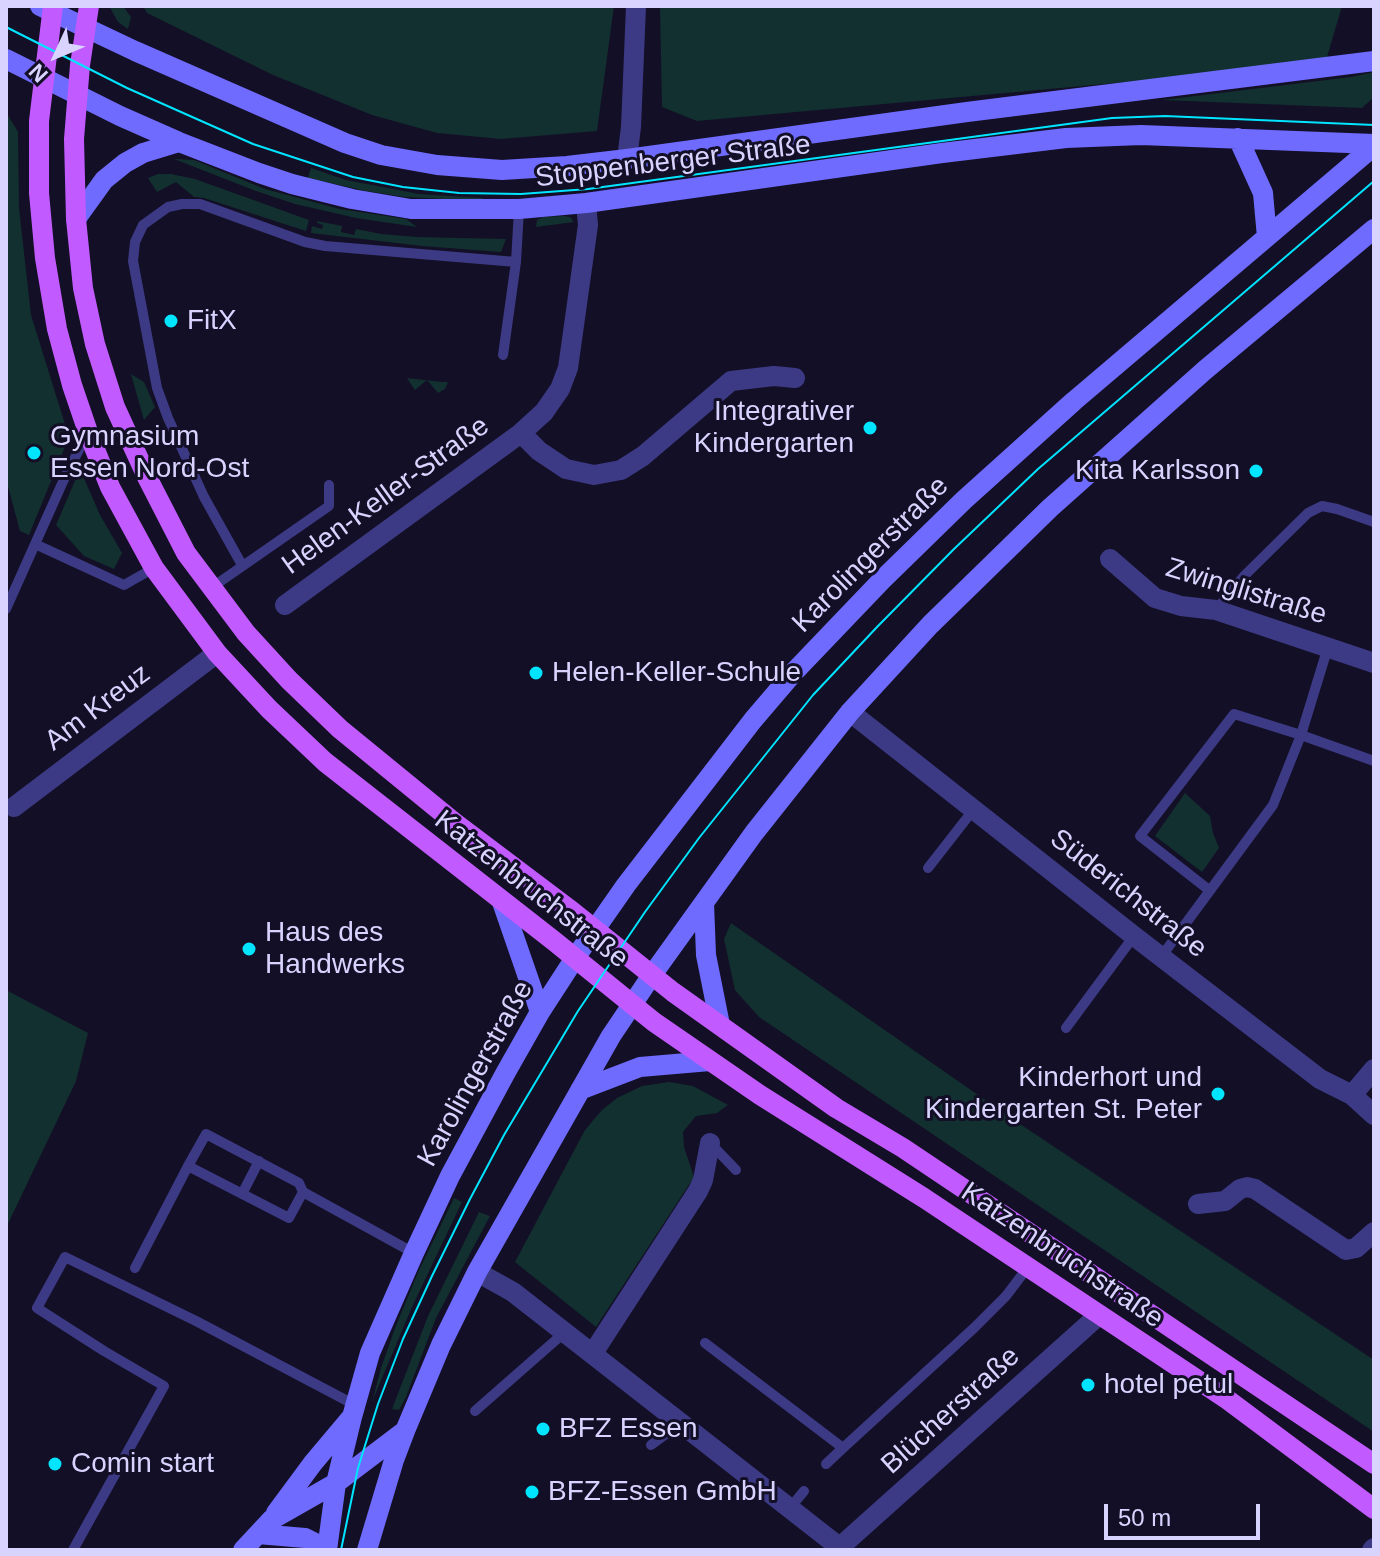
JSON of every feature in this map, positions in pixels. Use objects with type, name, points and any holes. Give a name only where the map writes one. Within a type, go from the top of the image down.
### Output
[{"type":"main road","name":"Katzenbruchstraße","points":[[89,6],[74,139],[76,219],[83,288],[95,344],[115,407],[186,553],[266,656],[340,729],[455,823],[720,1025],[836,1108],[903,1148],[1374,1464]]},
{"type":"main road","name":"Katzenbruchstraße","points":[[48,8],[48,42],[39,121],[39,193],[45,258],[57,329],[72,385],[110,487],[154,568],[217,653],[269,709],[325,762],[632,1005],[760,1095],[924,1198],[1228,1400],[1374,1509]]},
{"type":"main road","name":"Stoppenberger Straße","points":[[48,8],[85,28],[345,143],[381,155],[437,165],[502,170],[627,159],[951,114],[1374,61]]},
{"type":"main road","name":"Stoppenberger Straße","points":[[6,59],[179,142],[281,181],[352,199],[411,209],[519,209],[586,203],[1066,138],[1141,135],[1374,145]]},
{"type":"main road","points":[[1238,138],[1263,193],[1267,237]]},
{"type":"main road","points":[[76,219],[104,180],[125,163],[143,153],[179,142]]},
{"type":"main road","name":"Karolingerstraße","points":[[327,1549],[336,1483],[370,1353],[414,1253],[457,1163],[540,1012],[636,872],[753,720],[882,580],[964,500],[1074,401],[1374,145]]},
{"type":"main road","points":[[367,1550],[405,1431],[441,1345],[477,1272],[611,1036],[754,833],[850,712],[930,625],[1093,468],[1374,229]]},
{"type":"main road","points":[[502,902],[540,1012]]},
{"type":"main road","points":[[704,903],[706,955],[720,1025]]},
{"type":"main road","points":[[580,1090],[640,1067],[710,1061]]},
{"type":"main road","points":[[243,1550],[265,1527],[354,1411]]},
{"type":"main road","points":[[265,1527],[336,1483],[405,1431]]},
{"type":"main road","points":[[265,1527],[305,1538],[327,1549]]},
{"type":"street","points":[[627,159],[636,6]]},
{"type":"street","name":"Helen-Keller-Straße","points":[[285,605],[521,433],[544,412],[560,389],[568,368],[588,225],[586,203]]},
{"type":"street","name":"Helen-Keller-Straße","points":[[521,433],[539,451],[566,469],[594,475],[621,470],[643,456],[731,381],[774,376],[795,378]]},
{"type":"street","name":"Zwinglistraße","points":[[1110,559],[1155,598],[1181,606],[1216,610],[1374,663]]},
{"type":"street","name":"Am Kreuz","points":[[14,807],[217,653]]},
{"type":"street","name":"Süderichstraße","points":[[850,712],[1161,957],[1320,1079],[1352,1095],[1374,1115]]},
{"type":"street","points":[[1352,1095],[1374,1069]]},
{"type":"street","points":[[593,1353],[698,1191],[710,1143]]},
{"type":"street","points":[[1198,1204],[1225,1201],[1247,1187],[1255,1189],[1346,1250],[1356,1248],[1374,1232]]},
{"type":"street","name":"Blücherstraße","points":[[477,1272],[513,1292],[593,1353],[840,1549],[1099,1315]]},
{"type":"lane","points":[[242,565],[204,497],[157,388],[133,261],[135,242],[143,225],[168,207],[200,204],[305,242],[325,246],[516,262]]},
{"type":"lane","points":[[503,355],[516,262],[519,209]]},
{"type":"lane","points":[[6,609],[88,432]]},
{"type":"lane","points":[[211,588],[329,506],[329,485]]},
{"type":"lane","points":[[1216,610],[1244,576],[1308,513],[1322,506],[1374,522]]},
{"type":"lane","points":[[35,544],[124,585],[154,568]]},
{"type":"lane","points":[[1161,957],[1273,805],[1301,735],[1328,647]]},
{"type":"lane","points":[[1209,890],[1140,836],[1234,714],[1374,761]]},
{"type":"lane","points":[[928,868],[974,809]]},
{"type":"lane","points":[[1066,1028],[1134,936]]},
{"type":"lane","points":[[135,1268],[206,1134],[299,1183],[303,1192],[414,1253]]},
{"type":"lane","points":[[710,1143],[736,1170]]},
{"type":"lane","points":[[242,1194],[259,1161]]},
{"type":"lane","points":[[188,1166],[289,1218],[303,1192]]},
{"type":"lane","points":[[73,1550],[164,1386],[37,1308],[65,1257],[196,1321],[354,1411]]},
{"type":"lane","points":[[826,1464],[974,1328],[1006,1296],[1028,1267]]},
{"type":"lane","points":[[475,1411],[565,1332]]},
{"type":"lane","points":[[705,1343],[843,1448]]},
{"type":"lane","points":[[651,1445],[681,1423]]},
{"type":"lane","points":[[790,1508],[804,1491]]},
{"type":"green space","points":[[109,6],[123,6],[131,17],[128,29],[118,22]]},
{"type":"green space","points":[[143,6],[614,6],[597,131],[501,139],[437,133],[372,115],[273,75],[147,13]]},
{"type":"green space","points":[[660,6],[1342,6],[1325,64],[697,121],[662,107]]},
{"type":"green space","points":[[1374,72],[1374,97],[1362,108],[1162,100],[1351,77]]},
{"type":"green space","points":[[6,112],[18,132],[19,208],[31,315],[69,437],[29,535],[20,531],[6,479]]},
{"type":"green space","points":[[174,159],[194,160],[265,189],[340,209],[406,219],[417,227],[356,218],[295,204]]},
{"type":"green space","points":[[311,168],[346,180],[419,194],[483,198],[483,201],[405,197],[366,191],[308,178]]},
{"type":"green space","points":[[158,174],[195,179],[309,220],[306,231],[194,197],[176,182],[157,192],[148,178]]},
{"type":"green space","points":[[564,216],[574,222],[536,227],[537,220],[543,217]]},
{"type":"green space","points":[[317,221],[342,226],[341,232],[354,235],[356,229],[418,237],[506,239],[501,252],[422,246],[311,233],[312,226],[322,229],[323,225]]},
{"type":"green space","points":[[131,374],[144,382],[155,407],[144,420]]},
{"type":"green space","points":[[407,378],[427,380],[415,390]]},
{"type":"green space","points":[[427,380],[448,382],[445,389],[438,393]]},
{"type":"green space","points":[[80,469],[100,515],[122,553],[114,569],[84,556],[56,525]]},
{"type":"green space","points":[[1185,793],[1210,816],[1219,848],[1202,872],[1155,836]]},
{"type":"green space","points":[[731,923],[1014,1120],[1374,1360],[1374,1432],[759,1017],[735,990],[724,939]]},
{"type":"green space","points":[[6,990],[88,1033],[76,1081],[6,1228]]},
{"type":"green space","points":[[669,1082],[693,1086],[728,1105],[717,1113],[696,1116],[683,1132],[684,1147],[694,1177],[596,1327],[515,1262],[585,1130],[602,1110],[617,1098],[642,1086]]},
{"type":"green space","points":[[454,1198],[462,1202],[412,1307],[372,1402],[395,1328]]},
{"type":"green space","points":[[479,1212],[490,1216],[436,1318],[406,1397],[399,1410],[392,1409],[428,1316]]},
{"type":"tram line","points":[[6,27],[127,88],[253,144],[353,177],[403,187],[459,193],[521,194],[588,189],[1112,118],[1165,116],[1374,125]]},
{"type":"tram line","points":[[341,1550],[358,1468],[378,1404],[403,1339],[470,1199],[578,1011],[699,838],[813,695],[954,549],[1038,469],[1374,181]]},
{"type":"place","name":"FitX","points":[[171,321]]},
{"type":"place","name":"Integrativer Kindergarten","points":[[870,428]]},
{"type":"place","name":"Gymnasium Essen Nord-Ost","points":[[34,453]]},
{"type":"place","name":"Kita Karlsson","points":[[1256,471]]},
{"type":"place","name":"Helen-Keller-Schule","points":[[536,673]]},
{"type":"place","name":"Haus des Handwerks","points":[[249,949]]},
{"type":"place","name":"Kinderhort und Kindergarten St. Peter","points":[[1218,1094]]},
{"type":"place","name":"hotel petul","points":[[1088,1385]]},
{"type":"place","name":"BFZ Essen","points":[[543,1429]]},
{"type":"place","name":"Comin start","points":[[55,1464]]},
{"type":"place","name":"BFZ-Essen GmbH","points":[[532,1492]]}]
